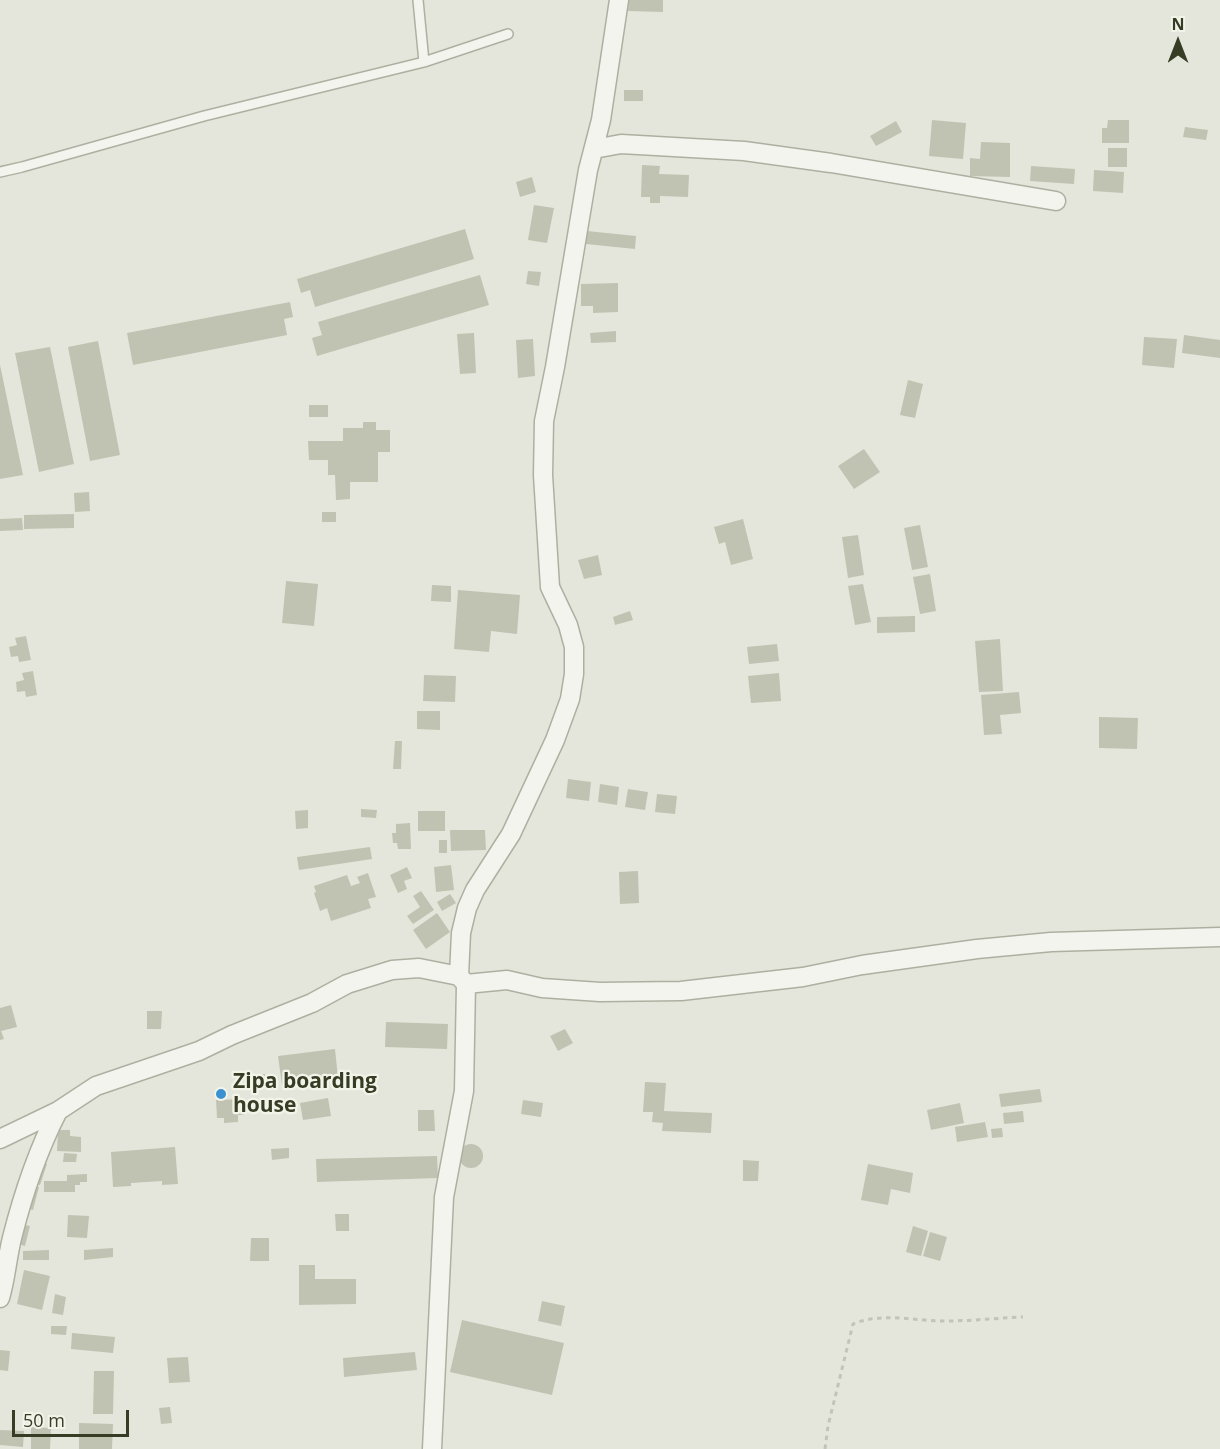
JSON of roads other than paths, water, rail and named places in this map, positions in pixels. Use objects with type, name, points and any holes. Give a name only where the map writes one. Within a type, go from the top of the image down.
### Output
[{"type":"street","points":[[432,1449],[444,1197],[464,1091],[460,933],[475,890],[516,823],[555,740],[570,699],[574,674],[574,647],[568,626],[550,587],[543,475],[544,421],[586,181],[602,120],[619,0]]},
{"type":"street","points":[[594,149],[621,144],[744,151],[853,166],[1056,201]]},
{"type":"street","points":[[0,1139],[58,1111],[96,1086],[199,1051],[232,1035],[312,1003],[347,984],[392,970],[419,968],[462,980],[507,980],[542,988],[600,992],[681,991],[783,980],[862,965],[977,949],[1051,942],[1220,937]]},
{"type":"street","points":[[0,1298],[29,1176],[58,1111]]},
{"type":"lane","points":[[418,0],[424,62]]},
{"type":"lane","points":[[0,172],[22,168],[204,117],[424,62],[507,34]]},
{"type":"place","name":"Zipa boarding house","points":[[221,1094]]}]
